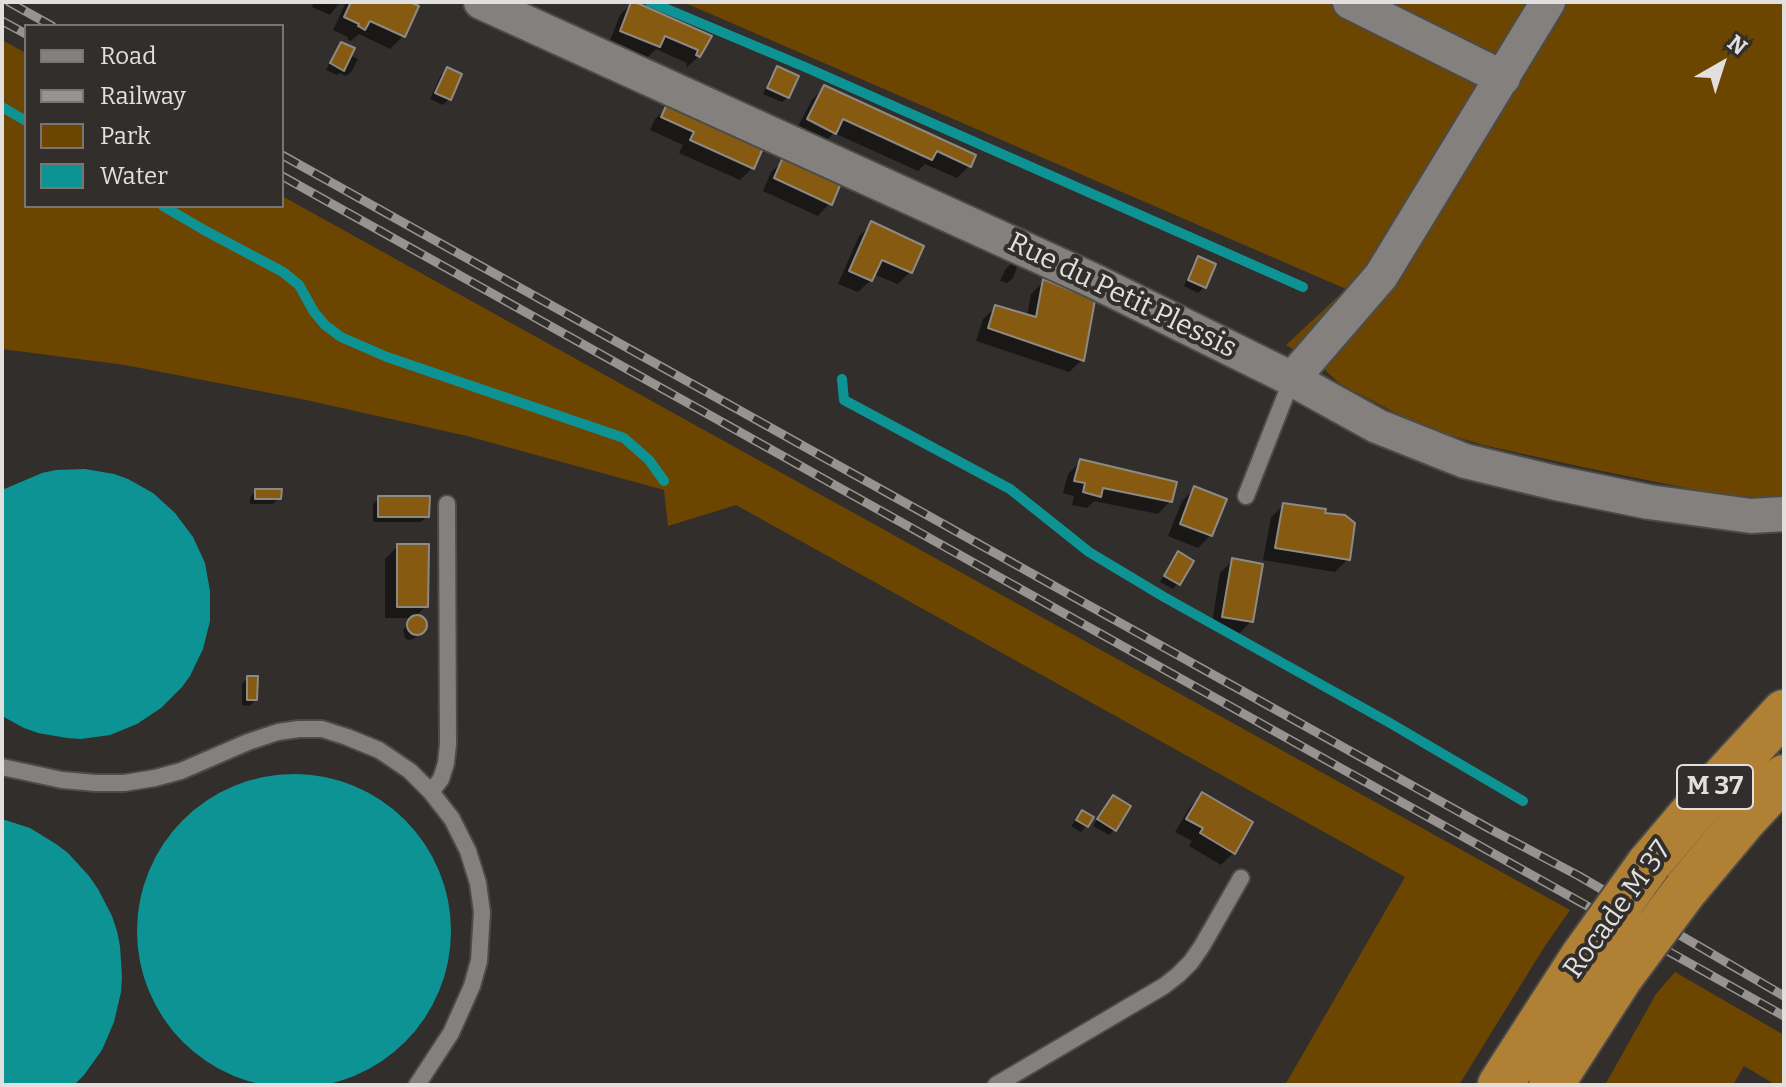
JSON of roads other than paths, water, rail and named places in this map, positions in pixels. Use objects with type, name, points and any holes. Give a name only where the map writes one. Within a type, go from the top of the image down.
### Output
[{"type":"highway","name":"Rocade M 37","points":[[1500,1085],[1583,956],[1648,865],[1713,788],[1784,712]]},
{"type":"highway","name":"Rocade M 37","points":[[1551,1085],[1620,978],[1686,889],[1784,777]]},
{"type":"street","name":"Rue du Petit Plessis","points":[[481,2],[1083,275],[1292,379],[1377,426],[1465,461],[1649,502],[1751,516],[1784,514]]},
{"type":"street","points":[[1350,2],[1503,78]]},
{"type":"street","points":[[1292,379],[1381,276],[1548,2]]},
{"type":"lane","points":[[1246,496],[1292,379]]},
{"type":"lane","points":[[431,792],[441,779],[448,744],[447,504]]},
{"type":"lane","points":[[2,767],[62,780],[124,783],[181,771],[278,732],[322,729],[379,750],[410,771],[452,819],[468,851],[478,883],[482,912],[479,961],[463,1008],[420,1084]]},
{"type":"lane","points":[[996,1085],[1178,975],[1202,946],[1241,878]]},
{"type":"lane","points":[[1014,1075],[1032,1085]]},
{"type":"water","points":[[85,469],[128,479],[153,493],[175,513],[193,537],[205,563],[210,591],[210,621],[203,649],[190,676],[161,708],[137,724],[110,735],[81,739],[38,733],[2,716],[2,490],[42,473]]},
{"type":"water","points":[[294,774],[325,777],[354,786],[381,801],[405,820],[424,844],[439,871],[448,900],[451,931],[448,962],[439,991],[424,1018],[405,1042],[381,1061],[354,1076],[325,1085],[294,1088],[263,1085],[234,1076],[207,1061],[183,1042],[164,1018],[149,991],[140,962],[137,931],[140,900],[149,871],[164,844],[183,820],[207,801],[234,786],[263,777]]},
{"type":"water","points":[[2,819],[30,828],[68,853],[98,889],[117,931],[122,977],[114,1022],[102,1050],[74,1085],[2,1085]]},
{"type":"waterway","points":[[650,2],[805,67],[1303,287]]},
{"type":"waterway","points":[[2,107],[24,120]]},
{"type":"waterway","points":[[166,208],[283,272],[299,285],[325,325],[341,337],[387,357],[624,438],[649,460],[664,481]]},
{"type":"waterway","points":[[842,379],[844,400],[1010,489],[1089,552],[1523,801]]},
{"type":"railway","points":[[9,2],[48,24]]},
{"type":"railway","points":[[2,21],[24,33]]},
{"type":"railway","points":[[284,156],[1579,876],[1784,996]]},
{"type":"railway","points":[[284,177],[1784,1016]]}]
